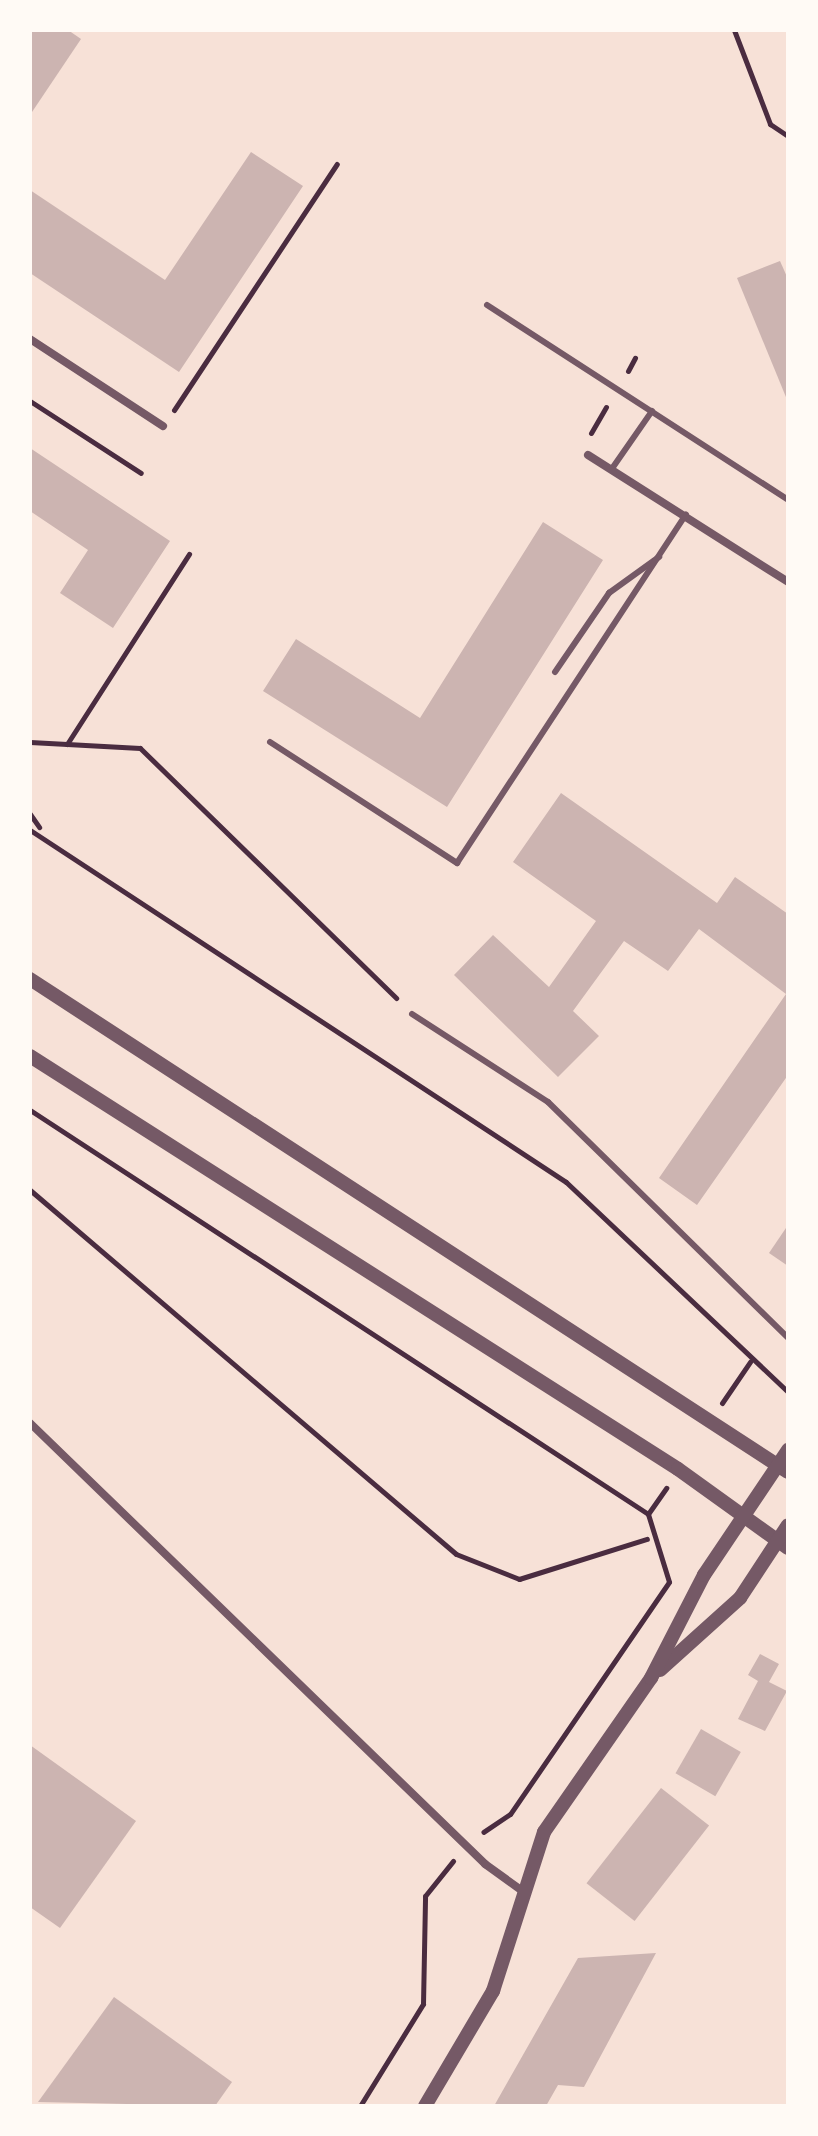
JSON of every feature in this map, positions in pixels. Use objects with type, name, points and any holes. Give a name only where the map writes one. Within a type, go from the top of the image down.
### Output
[{"type":"street","points":[[30,339],[163,426]]},
{"type":"street","points":[[588,455],[788,582]]},
{"type":"street","points":[[30,979],[783,1469]]},
{"type":"street","points":[[30,1056],[743,1515],[783,1544]]},
{"type":"street","points":[[30,1423],[485,1864],[521,1890]]},
{"type":"street","points":[[425,2106],[493,1991],[521,1890],[544,1832],[651,1678],[743,1515],[783,1469],[788,1450]]},
{"type":"street","points":[[651,1678],[740,1598],[783,1544],[788,1525]]},
{"type":"lane","points":[[487,305],[788,500]]},
{"type":"lane","points":[[611,470],[652,411]]},
{"type":"lane","points":[[270,742],[457,863],[686,515]]},
{"type":"lane","points":[[555,672],[609,593],[662,555]]},
{"type":"lane","points":[[412,1014],[548,1102],[788,1338]]},
{"type":"path","points":[[734,30],[770,124],[788,136]]},
{"type":"path","points":[[163,426],[337,164]]},
{"type":"path","points":[[30,401],[141,473]]},
{"type":"path","points":[[67,744],[189,554]]},
{"type":"path","points":[[30,742],[140,748],[396,998]]},
{"type":"path","points":[[30,814],[39,827]]},
{"type":"path","points":[[30,830],[566,1182],[750,1362],[788,1392]]},
{"type":"path","points":[[30,1110],[648,1514],[669,1582],[510,1814],[478,1835]]},
{"type":"path","points":[[30,1190],[456,1554],[519,1579],[647,1539]]},
{"type":"path","points":[[360,2106],[423,2004],[425,1896],[453,1861]]},
{"type":"building","points":[[30,30],[68,30],[81,39],[30,115]]},
{"type":"building","points":[[251,152],[303,186],[179,372],[30,273],[30,190],[165,280]]},
{"type":"building","points":[[780,261],[788,279],[788,402],[737,278]]},
{"type":"building","points":[[30,448],[170,541],[113,628],[60,593],[88,550],[30,511]]},
{"type":"building","points":[[543,522],[603,560],[447,807],[263,691],[296,639],[420,718]]},
{"type":"building","points":[[561,793],[717,903],[735,877],[788,914],[788,1075],[697,1205],[659,1178],[786,994],[699,929],[668,971],[624,941],[573,1011],[599,1036],[558,1077],[454,975],[493,935],[549,987],[596,921],[513,862]]},
{"type":"building","points":[[788,1225],[788,1266],[769,1253]]},
{"type":"building","points":[[760,1654],[779,1664],[769,1682],[787,1691],[765,1731],[738,1719],[758,1681],[748,1675]]},
{"type":"building","points":[[701,1729],[741,1752],[715,1796],[676,1773]]},
{"type":"building","points":[[30,1745],[136,1821],[60,1928],[30,1907]]},
{"type":"building","points":[[661,1788],[709,1826],[635,1921],[587,1883]]},
{"type":"building","points":[[656,1953],[584,2087],[558,2085],[546,2106],[494,2106],[578,1958]]},
{"type":"building","points":[[114,1997],[232,2082],[215,2106],[38,2102]]}]
